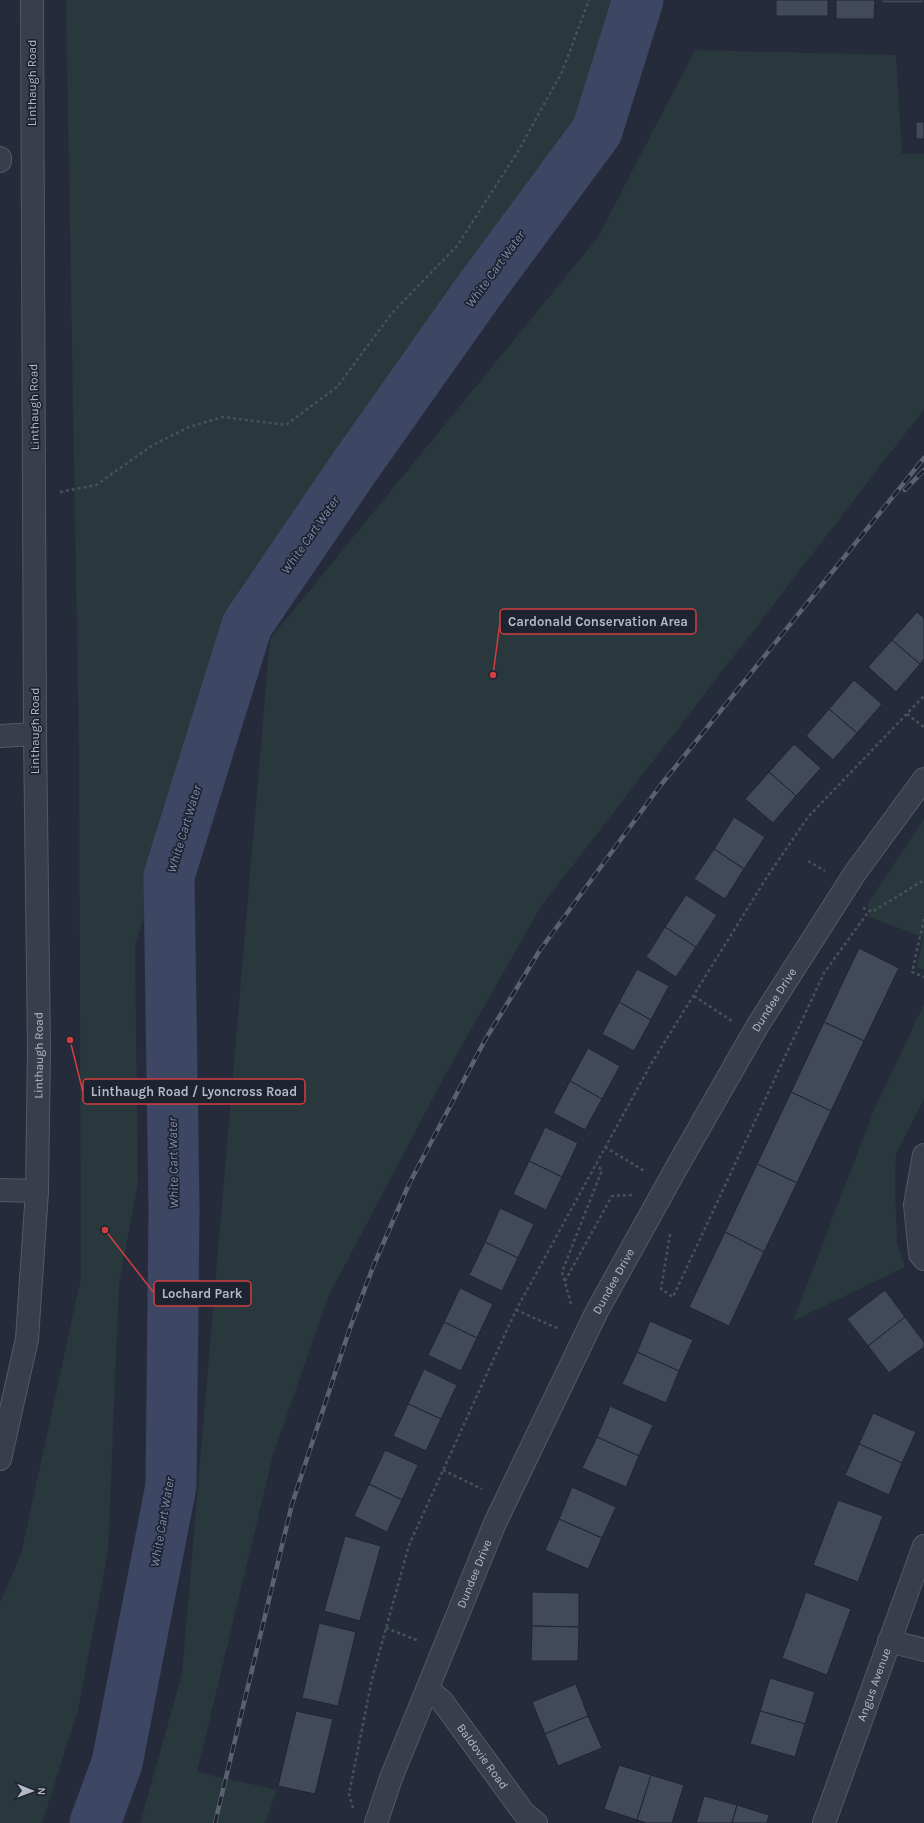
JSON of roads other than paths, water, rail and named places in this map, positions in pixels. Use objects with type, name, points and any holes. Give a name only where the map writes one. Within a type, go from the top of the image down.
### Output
[{"type":"street","name":"Linthaugh Road","points":[[0,1458],[27,1339],[37,1191],[39,1049],[35,734],[32,0]]},
{"type":"street","points":[[0,736],[35,734]]},
{"type":"street","name":"Dundee Drive","points":[[376,1823],[391,1778],[495,1523],[590,1324],[758,1025],[841,896],[924,779]]},
{"type":"street","points":[[924,1155],[916,1205],[920,1254],[924,1259]]},
{"type":"street","points":[[0,1190],[37,1191]]},
{"type":"street","name":"Angus Avenue","points":[[824,1823],[924,1546]]},
{"type":"street","points":[[889,1641],[924,1650]]},
{"type":"street","name":"Baldovie Road","points":[[428,1689],[442,1701],[524,1813],[536,1823]]},
{"type":"waterway","name":"White Cart Water","points":[[95,1823],[117,1763],[171,1486],[174,1209],[169,876],[247,625],[353,469],[478,292],[597,131],[638,0]]},
{"type":"railway","points":[[215,1823],[292,1504],[350,1328],[373,1267],[409,1184],[485,1040],[540,950],[660,786],[924,458]]},
{"type":"railway","points":[[905,490],[924,470]]},
{"type":"place","name":"Cardonald Conservation Area","points":[[493,675]]},
{"type":"place","name":"Linthaugh Road / Lyoncross Road","points":[[70,1040]]},
{"type":"place","name":"Lochard Park","points":[[105,1230]]}]
